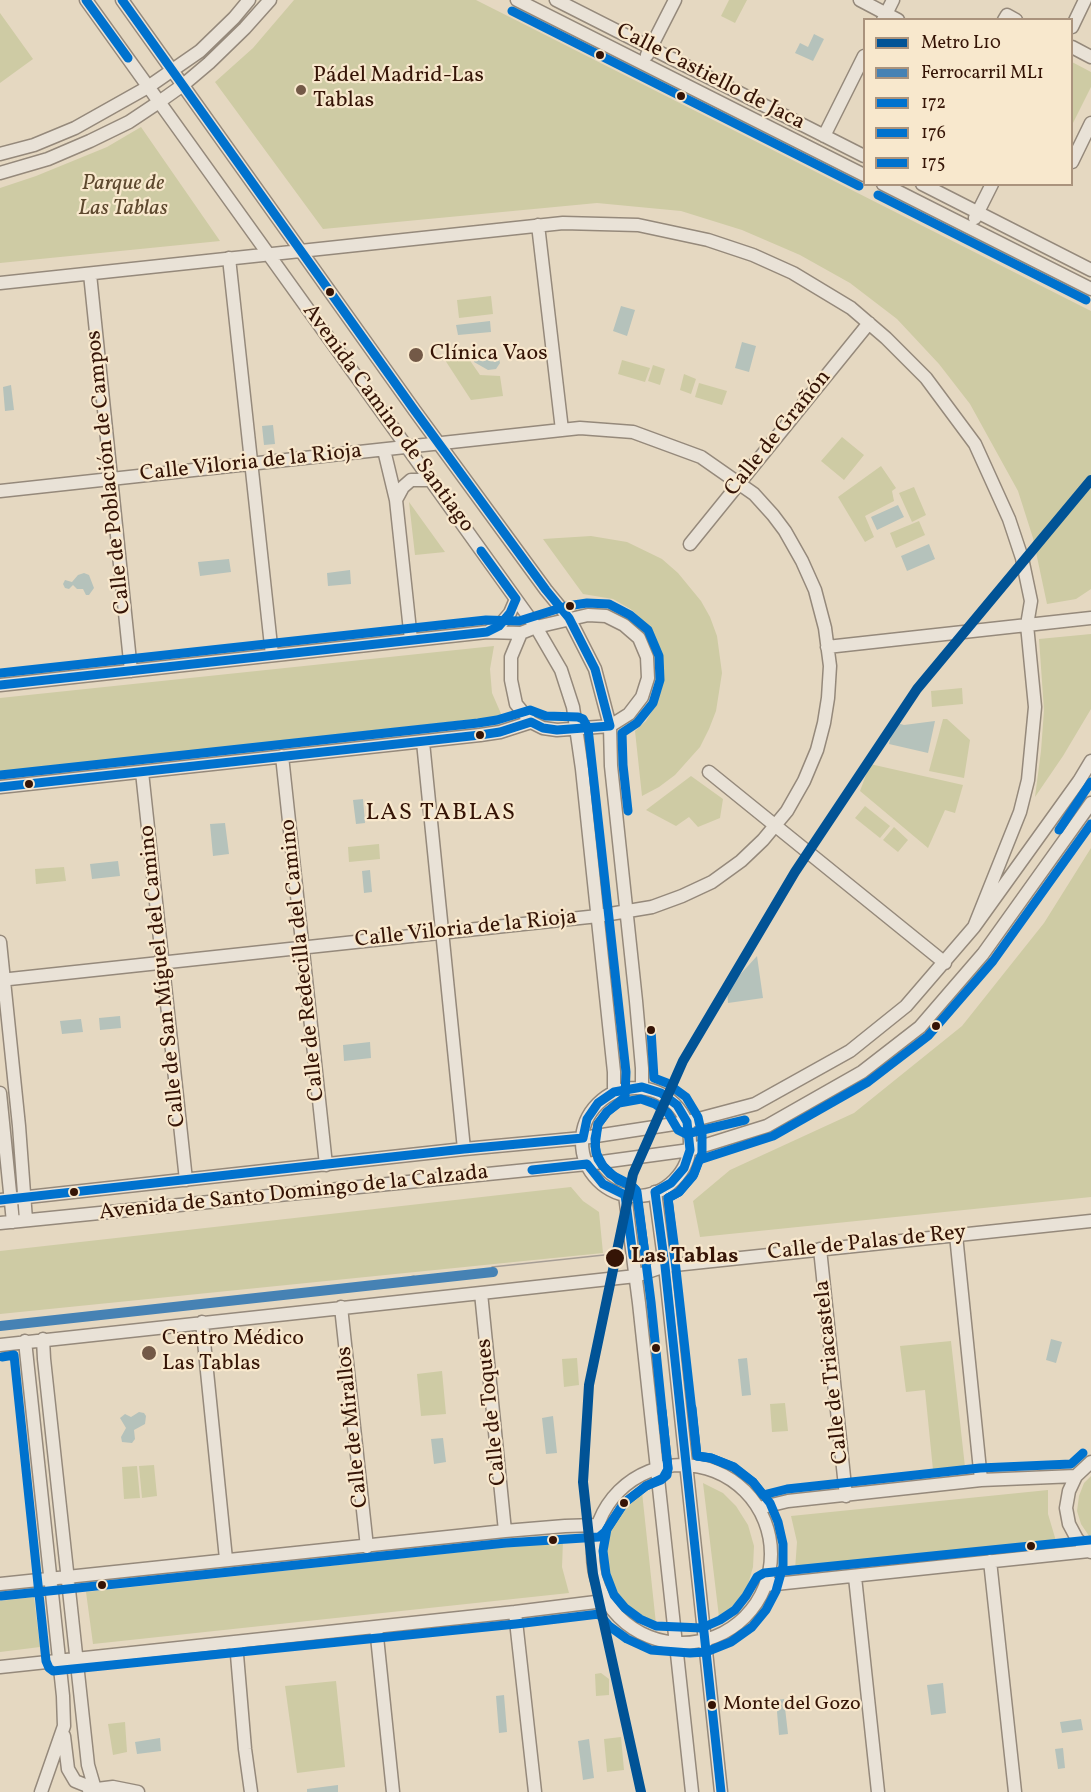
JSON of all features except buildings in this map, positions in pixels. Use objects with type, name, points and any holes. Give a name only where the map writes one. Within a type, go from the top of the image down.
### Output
[{"type":"street","name":"Avenida Camino de Santiago","points":[[86,0],[536,627],[561,670],[573,707],[576,729],[598,916],[614,1072],[614,1092]]},
{"type":"street","name":"Avenida Camino de Santiago","points":[[122,0],[546,590],[569,618],[595,669],[610,726],[611,766],[627,912],[642,1087]]},
{"type":"street","points":[[0,154],[34,145],[75,128],[148,87],[200,51],[249,0]]},
{"type":"street","points":[[0,173],[48,159],[129,122],[183,86],[245,28],[270,0]]},
{"type":"street","name":"Calle Castiello de Jaca","points":[[517,0],[863,174]]},
{"type":"street","name":"Calle Castiello de Jaca","points":[[556,0],[863,156]]},
{"type":"street","points":[[643,63],[675,0]]},
{"type":"street","points":[[860,0],[884,16],[893,0]]},
{"type":"street","points":[[1073,23],[1085,0]]},
{"type":"street","points":[[1073,48],[1091,57]]},
{"type":"street","points":[[824,136],[863,58]]},
{"type":"street","points":[[1073,158],[1091,123]]},
{"type":"street","points":[[887,186],[1091,289]]},
{"type":"street","points":[[926,186],[1091,270]]},
{"type":"street","points":[[969,228],[991,186]]},
{"type":"street","points":[[0,283],[538,225],[563,223],[638,225],[674,231],[753,255],[793,273],[851,308],[869,322],[926,378],[975,444],[1009,519],[1022,558],[1031,602],[1027,625],[1035,707],[1028,780],[1020,812],[974,927]]},
{"type":"street","points":[[538,225],[562,430]]},
{"type":"street","points":[[229,258],[272,655]]},
{"type":"street","name":"Calle de Población de Campos","points":[[90,274],[131,671]]},
{"type":"street","name":"Calle de Grañón","points":[[690,544],[869,322]]},
{"type":"street","name":"Calle Viloria de la Rioja","points":[[0,491],[580,428],[633,432],[701,457],[754,494],[773,515],[785,531],[816,590],[822,611],[830,666],[828,698],[817,750],[804,781],[787,811],[741,861],[712,882],[682,897],[652,907],[598,916],[2,980]]},
{"type":"street","points":[[384,450],[396,500],[411,640]]},
{"type":"street","points":[[396,500],[403,487],[411,480],[431,480]]},
{"type":"street","points":[[488,632],[500,626],[516,599]]},
{"type":"street","points":[[0,685],[488,632],[521,633],[569,618],[588,615],[606,616],[624,625],[639,638],[647,657],[648,678],[642,697],[629,714],[610,726],[543,729],[531,722],[516,704],[511,680],[511,657],[521,633]]},
{"type":"street","points":[[828,647],[1091,618]]},
{"type":"street","points":[[0,787],[423,742],[500,732],[531,722]]},
{"type":"street","points":[[423,742],[464,1149]]},
{"type":"street","name":"Calle de Redecilla del Camino","points":[[282,756],[326,1165]]},
{"type":"street","name":"Avenida de Santo Domingo de la Calzada","points":[[12,1199],[582,1138],[687,1122],[755,1104],[850,1051],[906,1006],[974,927],[1091,761]]},
{"type":"street","name":"Calle de San Miguel del Camino","points":[[142,772],[186,1180]]},
{"type":"street","points":[[709,772],[945,963]]},
{"type":"street","name":"Avenida de Santo Domingo de la Calzada","points":[[0,1223],[587,1164],[690,1150],[767,1126],[862,1072],[920,1027],[983,954],[1091,803]]},
{"type":"street","points":[[0,942],[2,980],[20,1126],[12,1199],[26,1220]]},
{"type":"street","points":[[642,1087],[661,1093],[677,1105],[687,1122],[690,1150],[684,1168],[671,1183],[655,1192],[625,1195],[603,1184],[587,1164],[582,1138],[587,1119],[598,1103],[614,1092],[642,1087]]},
{"type":"street","points":[[0,1093],[13,1222]]},
{"type":"street","points":[[655,1192],[665,1266],[721,1792]]},
{"type":"street","points":[[625,1195],[636,1276],[692,1792]]},
{"type":"street","name":"Calle de Palas de Rey","points":[[0,1344],[636,1276],[665,1266],[1091,1221]]},
{"type":"street","points":[[956,1235],[981,1480]]},
{"type":"street","name":"Calle de Triacastela","points":[[820,1249],[846,1496]]},
{"type":"street","name":"Calle de Toques","points":[[481,1293],[505,1531]]},
{"type":"street","name":"Calle de Mirallos","points":[[341,1307],[366,1546]]},
{"type":"street","points":[[202,1322],[226,1559]]},
{"type":"street","points":[[43,1339],[89,1790]]},
{"type":"street","points":[[24,1341],[63,1696],[64,1751],[68,1769],[75,1780],[89,1790],[113,1787],[138,1792]]},
{"type":"street","points":[[1090,1551],[1077,1539],[1069,1524],[1066,1508],[1069,1491],[1076,1476],[1091,1462]]},
{"type":"street","points":[[686,1467],[707,1469],[728,1478],[745,1491],[759,1508],[767,1526],[771,1545],[771,1565],[766,1585],[756,1603],[742,1619],[726,1631],[705,1640],[675,1641],[653,1638],[617,1617],[604,1600],[594,1577],[591,1551],[596,1526],[615,1495],[640,1475],[656,1469],[686,1467]]},
{"type":"street","points":[[759,1508],[788,1501],[981,1480],[1076,1476]]},
{"type":"street","points":[[0,1584],[68,1579],[226,1559],[505,1531],[596,1526]]},
{"type":"street","points":[[766,1585],[1090,1551]]},
{"type":"street","points":[[990,1562],[1015,1792]]},
{"type":"street","points":[[855,1576],[878,1792]]},
{"type":"street","points":[[0,1667],[236,1643],[604,1600]]},
{"type":"street","points":[[515,1612],[535,1792]]},
{"type":"street","points":[[376,1627],[393,1792]]},
{"type":"street","points":[[236,1643],[251,1792]]},
{"type":"street","points":[[41,1792],[64,1726]]},
{"type":"green space","points":[[294,0],[476,0],[1091,311],[1091,589],[1076,599],[1047,604],[1033,538],[1018,491],[970,404],[939,364],[897,319],[850,283],[800,255],[742,230],[681,211],[597,203],[323,229],[215,82],[253,48]]},
{"type":"green space","points":[[729,0],[747,0],[735,23],[721,16]]},
{"type":"green space","points":[[0,13],[33,59],[0,83]]},
{"type":"green space","points":[[1073,63],[1091,72],[1091,87],[1073,123]]},
{"type":"green space","name":"Parque de Las Tablas","points":[[141,127],[220,241],[0,263],[0,188],[107,147]]},
{"type":"green space","points":[[491,296],[493,314],[459,318],[457,300]]},
{"type":"green space","points":[[462,349],[480,375],[500,376],[503,396],[471,400],[445,360]]},
{"type":"green space","points":[[622,360],[650,368],[645,382],[618,374]]},
{"type":"green space","points":[[653,365],[665,369],[660,385],[648,381]]},
{"type":"green space","points":[[684,374],[696,379],[691,394],[680,390]]},
{"type":"green space","points":[[699,383],[727,391],[722,405],[695,397]]},
{"type":"green space","points":[[842,437],[864,455],[844,480],[821,461]]},
{"type":"green space","points":[[881,466],[896,488],[892,491],[894,501],[865,516],[874,537],[865,542],[838,497]]},
{"type":"green space","points":[[914,487],[926,515],[912,522],[899,493]]},
{"type":"green space","points":[[409,502],[445,552],[415,555]]},
{"type":"green space","points":[[919,521],[925,535],[896,548],[890,533]]},
{"type":"green space","points":[[591,536],[627,542],[662,559],[678,573],[701,601],[717,636],[722,673],[716,711],[709,729],[700,747],[675,775],[642,796],[635,731],[646,721],[662,689],[663,667],[659,647],[648,626],[632,610],[613,599],[583,594],[543,539]]},
{"type":"green space","points":[[1091,634],[1091,709],[1035,797],[1044,710],[1039,639]]},
{"type":"green space","points":[[494,646],[490,669],[492,693],[502,716],[0,772],[0,698]]},
{"type":"green space","points":[[962,688],[963,704],[932,707],[931,691]]},
{"type":"green space","points":[[943,719],[947,719],[970,740],[964,778],[929,771]]},
{"type":"green space","points":[[870,764],[963,785],[955,813],[945,810],[928,848],[860,791]]},
{"type":"green space","points":[[691,776],[723,799],[720,818],[698,827],[689,817],[676,826],[646,810]]},
{"type":"green space","points":[[865,806],[890,826],[880,838],[855,818]]},
{"type":"green space","points":[[894,827],[908,840],[898,852],[883,840]]},
{"type":"green space","points":[[379,844],[380,859],[349,862],[348,847]]},
{"type":"green space","points":[[1091,848],[1091,1197],[700,1237],[693,1201],[730,1170],[854,1113],[962,1026],[1044,923]]},
{"type":"green space","points":[[64,867],[66,881],[36,884],[35,869]]},
{"type":"green space","points":[[571,1187],[583,1201],[599,1212],[603,1253],[0,1314],[0,1251]]},
{"type":"green space","points":[[951,1341],[965,1467],[933,1470],[925,1390],[906,1392],[900,1346]]},
{"type":"green space","points":[[577,1358],[579,1385],[564,1387],[562,1359]]},
{"type":"green space","points":[[442,1371],[446,1414],[421,1416],[417,1374]]},
{"type":"green space","points":[[785,1403],[788,1431],[772,1432],[770,1404]]},
{"type":"green space","points":[[154,1465],[157,1496],[142,1498],[139,1466]]},
{"type":"green space","points":[[137,1466],[140,1498],[124,1499],[122,1467]]},
{"type":"green space","points":[[1091,1476],[1091,1539],[1081,1524],[1077,1511],[1084,1483]]},
{"type":"green space","points":[[703,1483],[723,1493],[736,1506],[748,1525],[754,1546],[753,1567],[747,1588],[734,1606],[719,1617]]},
{"type":"green space","points":[[1048,1490],[1048,1514],[1056,1541],[795,1570],[797,1542],[791,1516]]},
{"type":"green space","points":[[642,1492],[656,1624],[638,1616],[625,1604],[614,1590],[607,1574],[609,1531],[626,1502]]},
{"type":"green space","points":[[563,1541],[562,1567],[569,1593],[93,1644],[86,1592]]},
{"type":"green space","points":[[34,1597],[40,1647],[0,1652],[0,1601]]},
{"type":"green space","points":[[601,1673],[609,1679],[609,1695],[596,1696],[595,1674]]},
{"type":"green space","points":[[336,1681],[345,1767],[297,1773],[285,1686]]},
{"type":"green space","points":[[125,1722],[127,1752],[113,1755],[108,1724]]},
{"type":"green space","points":[[621,1737],[624,1770],[607,1772],[604,1739]]},
{"type":"shaded area","points":[[814,34],[824,39],[813,61],[795,53],[800,43],[808,47]]},
{"type":"shaded area","points":[[621,306],[635,310],[627,336],[613,331]]},
{"type":"shaded area","points":[[490,321],[491,332],[458,335],[456,325]]},
{"type":"shaded area","points":[[742,342],[756,346],[749,372],[735,368]]},
{"type":"shaded area","points":[[493,351],[498,355],[500,363],[496,369],[488,370],[474,362],[475,353]]},
{"type":"shaded area","points":[[11,385],[14,410],[5,411],[3,387]]},
{"type":"shaded area","points":[[273,425],[275,444],[264,445],[262,426]]},
{"type":"shaded area","points":[[898,505],[904,517],[877,530],[871,517]]},
{"type":"shaded area","points":[[929,544],[935,559],[907,571],[901,556]]},
{"type":"shaded area","points":[[229,559],[231,572],[200,576],[198,562]]},
{"type":"shaded area","points":[[350,570],[351,584],[328,586],[327,573]]},
{"type":"shaded area","points":[[84,573],[89,575],[94,588],[89,595],[86,595],[83,589],[77,589],[73,585],[69,589],[65,588],[63,584],[65,580],[72,582],[78,575]]},
{"type":"shaded area","points":[[935,721],[928,753],[889,744],[894,722],[904,725]]},
{"type":"shaded area","points":[[363,799],[365,823],[356,824],[353,800]]},
{"type":"shaded area","points":[[225,823],[229,854],[213,856],[210,824]]},
{"type":"shaded area","points":[[118,861],[120,876],[92,879],[90,864]]},
{"type":"shaded area","points":[[370,870],[372,892],[364,893],[362,871]]},
{"type":"shaded area","points":[[757,956],[763,998],[728,1003],[727,989]]},
{"type":"shaded area","points":[[120,1016],[121,1028],[100,1030],[99,1018]]},
{"type":"shaded area","points":[[81,1019],[83,1032],[62,1034],[60,1021]]},
{"type":"shaded area","points":[[370,1042],[371,1058],[344,1061],[343,1045]]},
{"type":"shaded area","points":[[1051,1339],[1062,1342],[1056,1363],[1046,1360]]},
{"type":"shaded area","points":[[747,1358],[751,1395],[742,1396],[738,1359]]},
{"type":"shaded area","points":[[139,1412],[146,1416],[145,1424],[134,1430],[135,1439],[132,1443],[122,1442],[121,1437],[126,1428],[120,1418],[125,1414],[131,1417]]},
{"type":"shaded area","points":[[553,1416],[557,1453],[546,1454],[542,1418]]},
{"type":"shaded area","points":[[443,1438],[446,1462],[434,1464],[431,1439]]},
{"type":"shaded area","points":[[943,1683],[946,1713],[931,1715],[927,1685]]},
{"type":"shaded area","points":[[504,1695],[507,1732],[499,1733],[496,1696]]},
{"type":"shaded area","points":[[784,1699],[788,1734],[779,1735],[776,1700]]},
{"type":"shaded area","points":[[1081,1719],[1083,1730],[1062,1733],[1060,1722]]},
{"type":"shaded area","points":[[160,1738],[161,1751],[137,1754],[135,1742]]},
{"type":"shaded area","points":[[589,1739],[594,1778],[583,1780],[578,1741]]},
{"type":"shaded area","points":[[1063,1748],[1065,1768],[1058,1769],[1055,1749]]},
{"type":"shaded area","points":[[338,1785],[338,1792],[307,1792],[307,1789]]},
{"type":"tram line","points":[[492,1267],[604,1255]]},
{"type":"tram line","points":[[380,1285],[414,1276]]},
{"type":"metro line","name":"L10","points":[[641,1792],[593,1574],[583,1482],[589,1385],[633,1174],[683,1061],[795,872],[917,689],[1091,480]]},
{"type":"rail line","name":"ML1","points":[[0,1326],[493,1272]]},
{"type":"transit line","name":"172","points":[[86,0],[128,58]]},
{"type":"transit line","name":"172","points":[[0,787],[480,735],[500,732],[531,722],[543,728],[557,730],[610,726],[595,669],[569,618],[415,411],[122,0]]},
{"type":"transit line","name":"176","points":[[512,11],[859,186]]},
{"type":"transit line","name":"176","points":[[878,195],[1086,300]]},
{"type":"transit line","name":"172","points":[[0,685],[487,632],[499,626],[510,613],[516,599],[481,551]]},
{"type":"transit line","name":"175","points":[[0,673],[486,620],[519,621],[567,606],[587,603],[609,604],[630,615],[648,630],[659,656],[660,680],[653,703],[637,723],[622,733],[628,811]]},
{"type":"transit line","name":"175","points":[[0,775],[478,723],[530,710],[546,716],[583,719],[588,728],[626,1072],[625,1097],[607,1112],[598,1124],[595,1146],[602,1165],[618,1180],[632,1186],[637,1192],[668,1469],[663,1478],[646,1486],[624,1503],[607,1529],[603,1551],[606,1574],[614,1595],[625,1608],[640,1619],[656,1626],[702,1628],[735,1610],[757,1577],[764,1573],[1090,1540]]},
{"type":"transit line","name":"176","points":[[1059,830],[1091,782]]},
{"type":"transit line","name":"176","points":[[2,1357],[14,1355],[46,1661],[53,1671],[599,1614],[609,1626],[627,1639],[651,1650],[706,1652],[731,1642],[752,1627],[766,1610],[776,1591],[783,1566],[783,1544],[778,1522],[770,1503],[753,1482],[733,1467],[711,1458],[697,1456],[668,1198],[679,1192],[693,1176],[699,1160],[773,1136],[868,1082],[928,1036],[993,961],[1091,824]]},
{"type":"transit line","name":"175","points":[[651,1030],[654,1078],[667,1083],[686,1097],[698,1117],[702,1135],[702,1153],[694,1174],[679,1192],[668,1198],[675,1251]]},
{"type":"transit line","name":"172","points":[[0,1200],[583,1138],[587,1119],[598,1103],[614,1092],[642,1087],[661,1093],[677,1105],[687,1122],[690,1150],[684,1168],[671,1183],[655,1192],[665,1266],[721,1792]]},
{"type":"transit line","name":"176","points":[[645,1254],[636,1190],[610,1174],[603,1166],[596,1153],[595,1139],[598,1124],[607,1112],[619,1103],[641,1099],[655,1104],[668,1113],[678,1130],[686,1134],[745,1120]]},
{"type":"transit line","name":"172","points":[[532,1170],[587,1164],[603,1184],[625,1195],[633,1256]]},
{"type":"transit line","name":"175","points":[[692,1408],[697,1456],[711,1458],[734,1467],[753,1482],[763,1495],[787,1489],[980,1468],[1071,1464],[1083,1453]]},
{"type":"transit line","name":"176","points":[[1,1596],[506,1543],[599,1537],[605,1532],[624,1503],[646,1486],[667,1475],[662,1411]]},
{"type":"place","name":"Pádel Madrid-Las Tablas","points":[[301,90]]},
{"type":"place","name":"Clínica Vaos","points":[[416,355]]},
{"type":"place","name":"Las Tablas","points":[[615,1258]]},
{"type":"place","name":"Centro Médico Las Tablas","points":[[149,1353]]},
{"type":"place","name":"Monte del Gozo","points":[[712,1705]]},
{"type":"district","name":"LAS TABLAS","points":[[441,815]]}]
